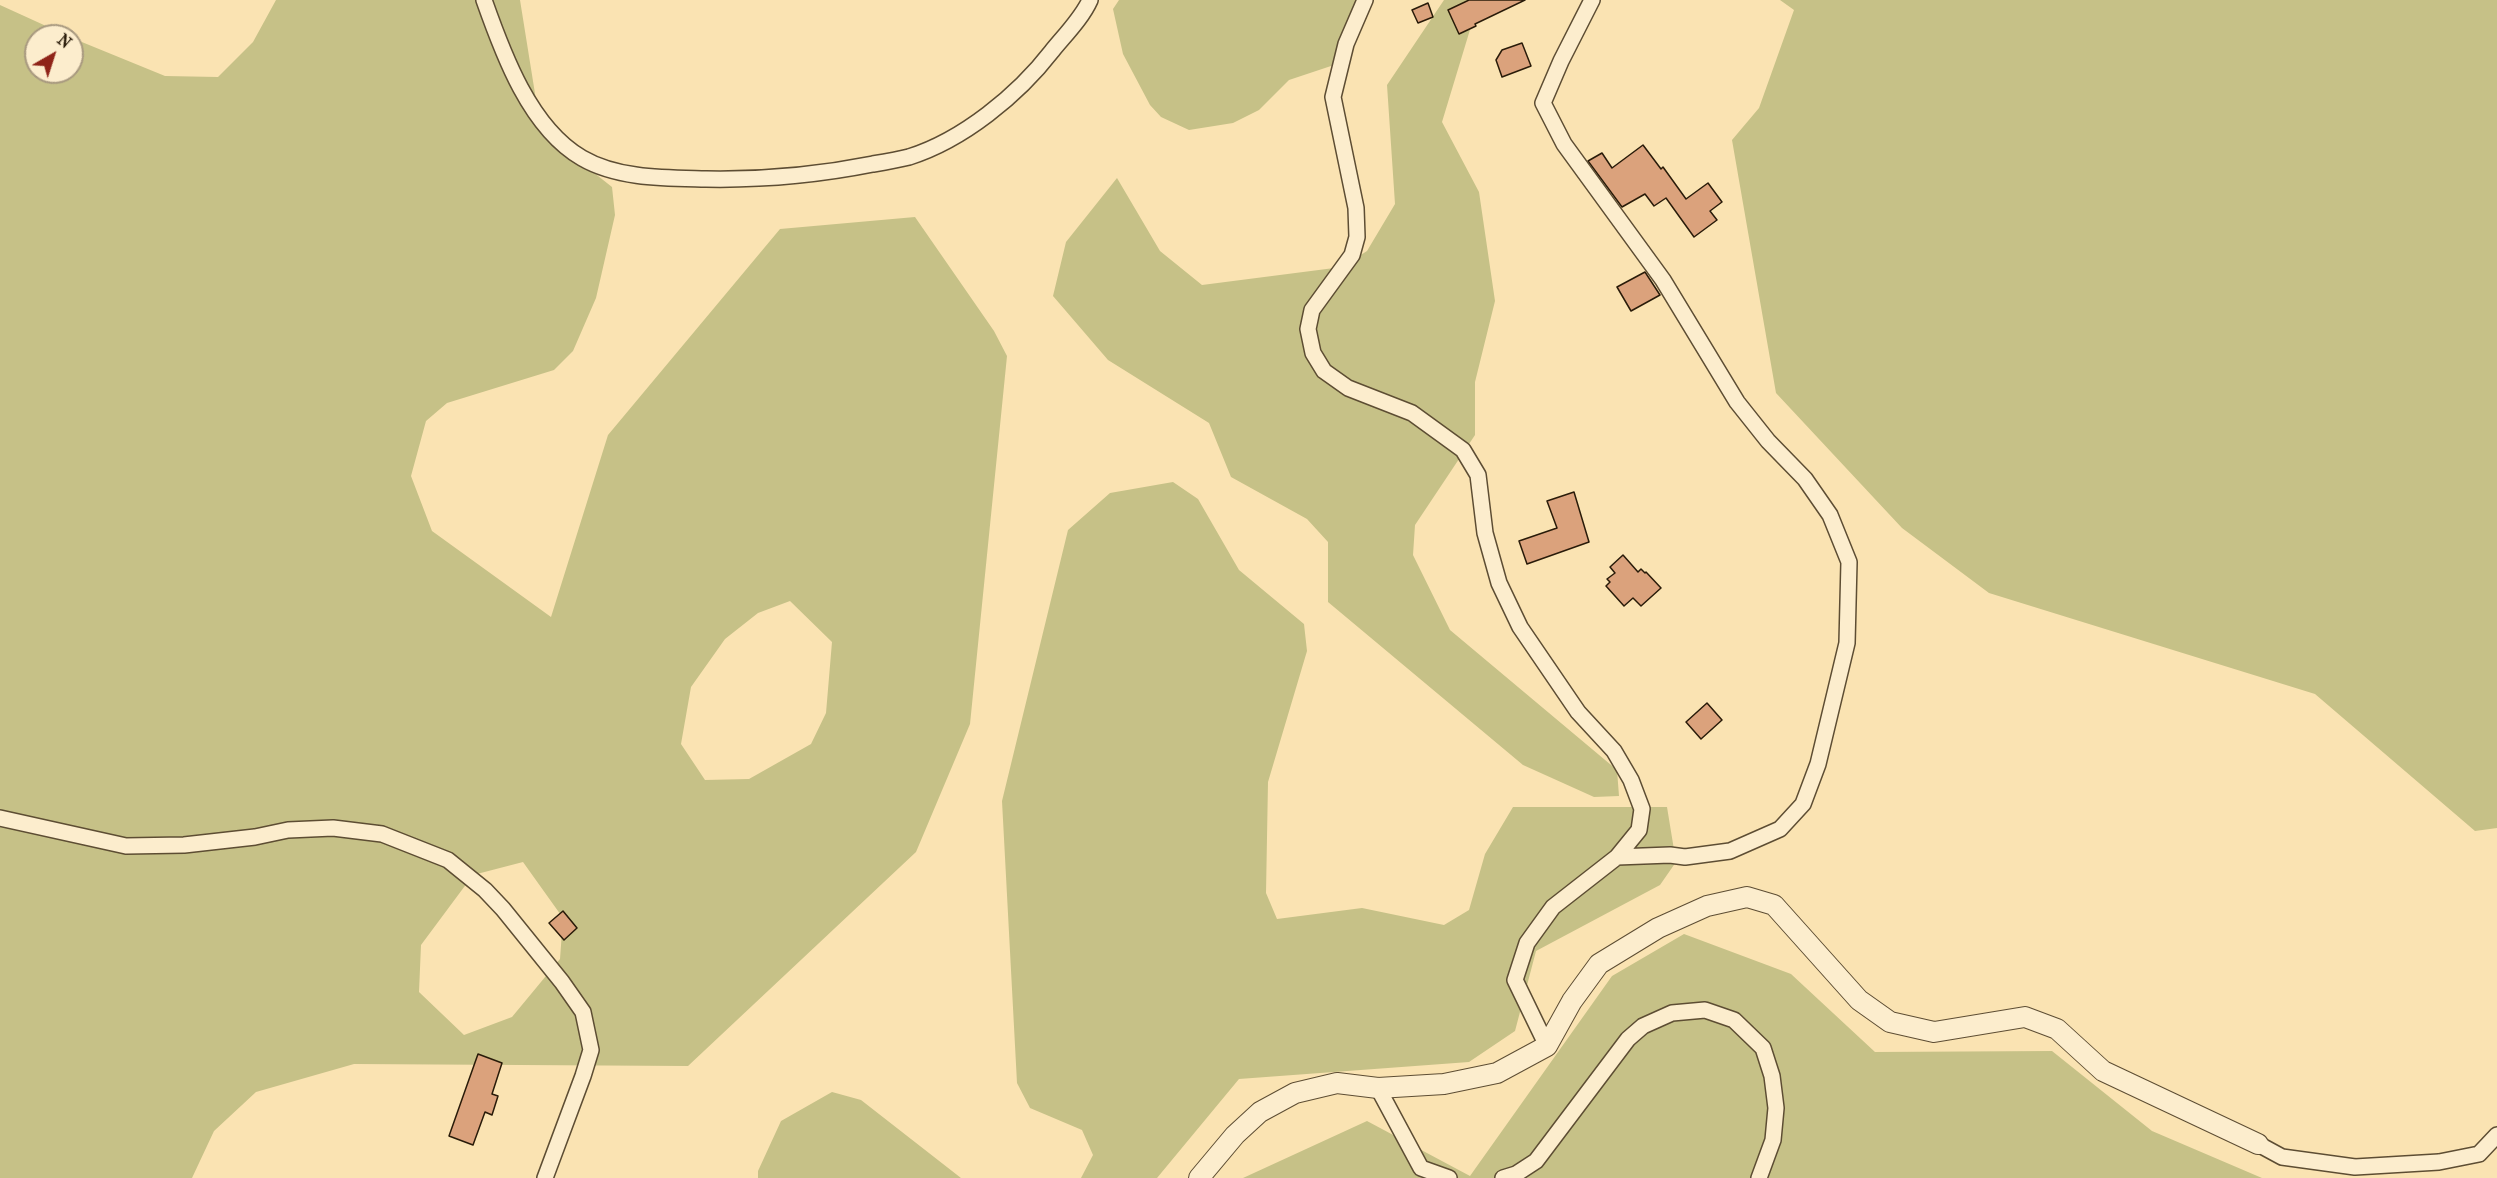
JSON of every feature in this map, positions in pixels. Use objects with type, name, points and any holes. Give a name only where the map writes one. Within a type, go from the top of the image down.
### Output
[{"type":"street","points":[[484,0],[498,40],[522,91],[556,139],[583,159],[614,170],[663,178],[746,179],[841,170],[909,157],[966,131],[1034,75],[1090,0]]},
{"type":"street","points":[[1365,0],[1346,44],[1333,97],[1356,208],[1357,237],[1352,255],[1312,310],[1308,329],[1313,353],[1324,371],[1348,388],[1412,413],[1463,450],[1478,475],[1485,533],[1499,583],[1520,627],[1578,712],[1614,751],[1631,780],[1642,809],[1639,830],[1617,857],[1553,907],[1527,943],[1515,980],[1547,1046]]},
{"type":"street","points":[[1593,0],[1561,62],[1544,103],[1564,144],[1663,280],[1737,402],[1768,441],[1805,479],[1830,515],[1849,562],[1847,643],[1818,764],[1803,804],[1780,829],[1730,851],[1684,857],[1670,855],[1617,857]]},
{"type":"street","points":[[0,818],[126,846],[184,845],[255,837],[288,830],[333,828],[382,834],[448,860],[485,890],[503,909],[562,982],[583,1012],[591,1050],[584,1076],[545,1178]]},
{"type":"street","points":[[1199,1178],[1234,1135],[1260,1112],[1295,1093],[1337,1083],[1377,1088],[1444,1084],[1497,1073],[1547,1046],[1572,1001],[1599,964],[1658,928],[1707,906],[1747,897],[1774,905],[1859,1000],[1890,1022],[1934,1032],[2025,1017],[2056,1029],[2103,1071],[2282,1157],[2355,1167],[2439,1162],[2479,1154],[2497,1135]]},
{"type":"street","points":[[1503,1178],[1516,1174],[1536,1161],[1628,1039],[1643,1026],[1672,1013],[1705,1010],[1734,1020],[1763,1048],[1769,1066],[1776,1108],[1773,1140],[1759,1178]]},
{"type":"street","points":[[1377,1088],[1422,1168],[1449,1178]]},
{"type":"shaded area","points":[[276,0],[520,0],[541,131],[612,187],[615,215],[596,298],[573,351],[554,370],[447,403],[426,421],[411,476],[432,531],[551,617],[608,435],[780,229],[915,217],[994,331],[1007,356],[970,724],[916,852],[688,1066],[354,1064],[256,1092],[214,1131],[192,1178],[0,1178],[0,5],[42,24],[24,24],[24,84],[84,84],[84,43],[165,76],[218,77],[253,42]],"holes":[[[790,601],[832,642],[826,713],[811,744],[749,779],[705,780],[681,744],[691,687],[725,639],[758,613]],[[523,862],[563,918],[560,959],[512,1017],[464,1035],[419,992],[421,945],[473,875]]]},
{"type":"shaded area","points":[[1119,0],[1370,0],[1343,62],[1289,80],[1259,110],[1233,123],[1189,130],[1161,117],[1150,105],[1123,54],[1113,9]]},
{"type":"shaded area","points":[[1444,0],[1479,0],[1442,122],[1479,192],[1495,301],[1475,382],[1475,435],[1415,525],[1413,555],[1450,630],[1617,770],[1619,796],[1594,797],[1523,765],[1328,602],[1328,542],[1307,519],[1231,477],[1209,423],[1108,360],[1053,296],[1066,242],[1117,178],[1160,251],[1202,285],[1342,267],[1367,251],[1395,204],[1387,85]]},
{"type":"shaded area","points":[[1780,0],[2497,0],[2497,828],[2475,831],[2315,694],[1989,593],[1902,528],[1776,393],[1732,140],[1759,108],[1794,10]]},
{"type":"shaded area","points":[[1173,482],[1198,499],[1239,570],[1304,624],[1307,651],[1268,782],[1266,893],[1277,919],[1362,908],[1444,925],[1469,910],[1485,854],[1513,807],[1667,807],[1676,862],[1660,885],[1536,951],[1515,1031],[1469,1062],[1239,1079],[1157,1178],[1081,1178],[1093,1155],[1082,1130],[1030,1108],[1017,1083],[1002,801],[1068,530],[1110,493]]},
{"type":"shaded area","points":[[1684,934],[1791,974],[1875,1052],[2052,1051],[2152,1131],[2262,1178],[1243,1178],[1367,1121],[1470,1176],[1612,976]]},
{"type":"shaded area","points":[[832,1092],[861,1100],[961,1178],[758,1178],[758,1171],[781,1121]]},
{"type":"building","points":[[1469,0],[1525,0],[1459,34],[1448,10]]},
{"type":"building","points":[[1428,3],[1433,17],[1418,23],[1412,10]]},
{"type":"building","points":[[1522,43],[1531,66],[1502,77],[1496,60],[1502,50]]},
{"type":"building","points":[[1643,145],[1661,169],[1663,167],[1686,199],[1708,183],[1722,202],[1710,211],[1717,220],[1694,237],[1666,198],[1654,206],[1645,194],[1622,207],[1588,161],[1602,153],[1612,168]]},
{"type":"building","points":[[1645,272],[1660,295],[1631,311],[1617,287]]},
{"type":"building","points":[[1574,492],[1589,542],[1527,564],[1519,541],[1557,528],[1547,501]]},
{"type":"building","points":[[1623,555],[1638,572],[1641,569],[1646,572],[1661,588],[1641,606],[1633,598],[1624,606],[1606,586],[1610,582],[1607,579],[1615,573],[1610,567]]},
{"type":"building","points":[[1707,703],[1722,720],[1701,739],[1686,722]]},
{"type":"building","points":[[563,911],[577,928],[564,940],[549,923]]},
{"type":"building","points":[[478,1054],[502,1063],[492,1094],[498,1096],[492,1115],[485,1112],[473,1145],[449,1136]]}]
